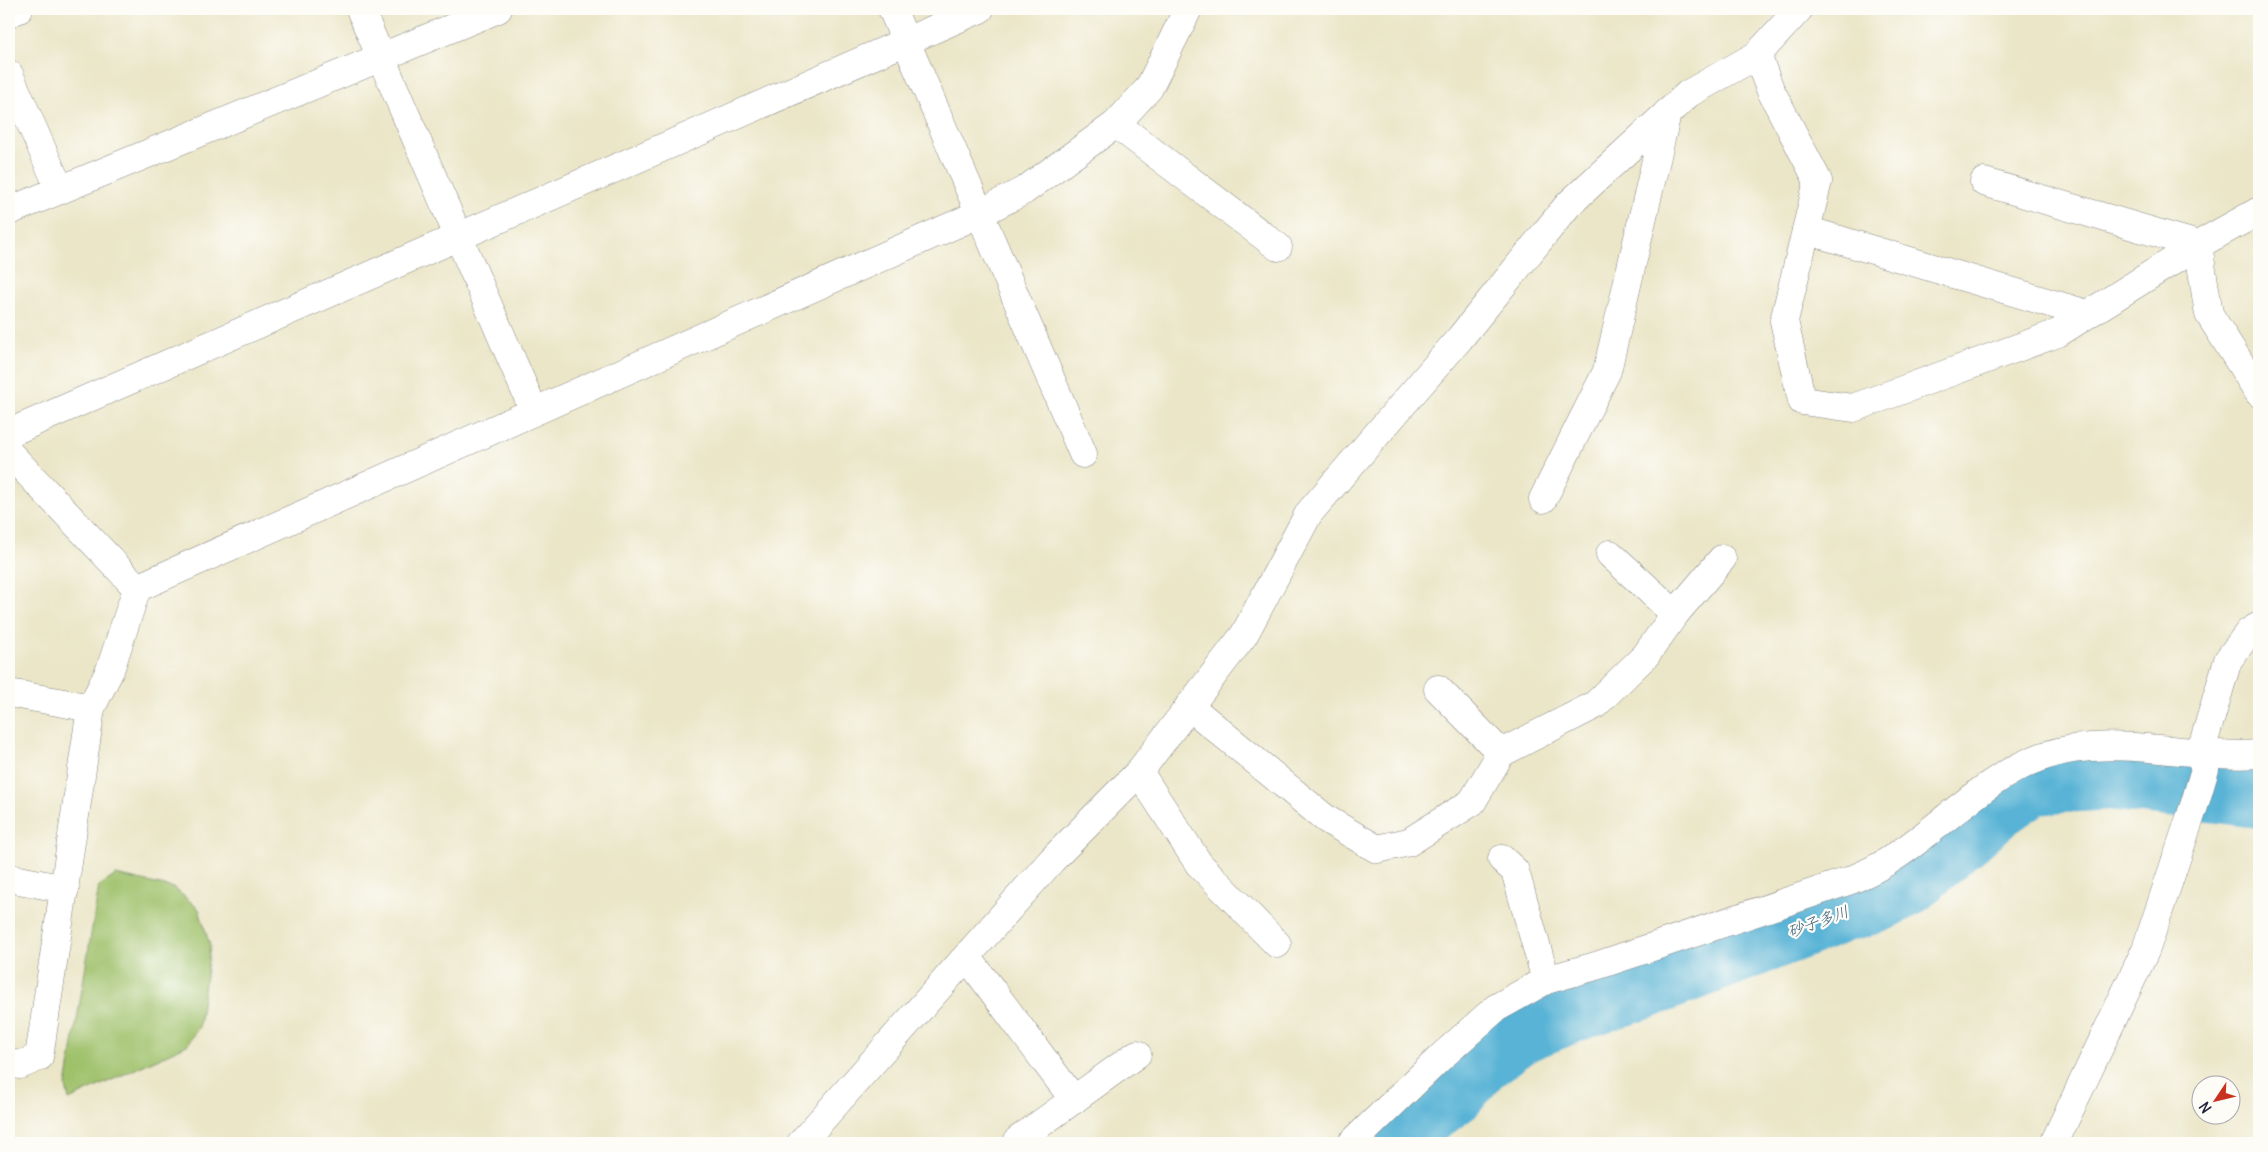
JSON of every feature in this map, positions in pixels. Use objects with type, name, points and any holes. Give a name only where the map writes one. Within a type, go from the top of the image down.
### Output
[{"type":"street","points":[[9,13],[19,9]]},
{"type":"street","points":[[360,9],[534,411]]},
{"type":"street","points":[[9,211],[498,9]]},
{"type":"street","points":[[892,9],[1083,454]]},
{"type":"street","points":[[9,433],[980,9]]},
{"type":"street","points":[[9,1063],[20,1065],[39,1057],[91,708],[110,670],[137,588],[981,213],[1024,190],[1116,124],[1149,88],[1188,9]]},
{"type":"street","points":[[801,1143],[968,958],[1052,860],[1139,772],[1244,636],[1309,513],[1460,338],[1568,205],[1688,94],[1757,54],[1799,9]]},
{"type":"street","points":[[1757,54],[1770,89],[1818,181],[1784,321],[1802,401],[1854,408],[2058,333],[2198,244],[2259,211]]},
{"type":"street","points":[[9,74],[60,190]]},
{"type":"street","points":[[1543,499],[1607,372],[1667,112]]},
{"type":"street","points":[[1116,124],[1278,247]]},
{"type":"street","points":[[1984,182],[2198,244]]},
{"type":"street","points":[[1806,230],[2087,314]]},
{"type":"street","points":[[2198,244],[2209,314],[2259,393]]},
{"type":"street","points":[[9,453],[137,588]]},
{"type":"street","points":[[1610,554],[1675,614]]},
{"type":"street","points":[[1189,706],[1326,819],[1377,849],[1409,842],[1472,802],[1501,753],[1595,705],[1646,655],[1675,614],[1722,559]]},
{"type":"street","points":[[2054,1143],[2146,949],[2194,806],[2202,762],[2228,660],[2248,632],[2259,626]]},
{"type":"street","points":[[1438,689],[1501,753]]},
{"type":"street","points":[[9,693],[91,708]]},
{"type":"street","points":[[1352,1143],[1441,1057],[1496,1008],[1546,980],[1596,966],[1851,880],[1885,863],[2008,771],[2046,755],[2086,748],[2123,747],[2202,762],[2230,756],[2259,754]]},
{"type":"street","points":[[1139,772],[1199,864],[1277,944]]},
{"type":"street","points":[[1502,859],[1515,871],[1546,980]]},
{"type":"street","points":[[9,878],[65,889]]},
{"type":"street","points":[[968,958],[1074,1100]]},
{"type":"street","points":[[1018,1140],[1137,1054]]},
{"type":"green space","points":[[116,875],[174,888],[199,909],[210,946],[199,1027],[187,1045],[69,1100],[66,1086],[99,886]]},
{"type":"waterway","name":"砂子多川","points":[[1396,1143],[1424,1116],[1454,1094],[1480,1063],[1522,1032],[1585,1007],[1643,989],[1844,911],[1877,902],[1908,885],[1996,809],[2032,784],[2110,779],[2259,797]]}]
